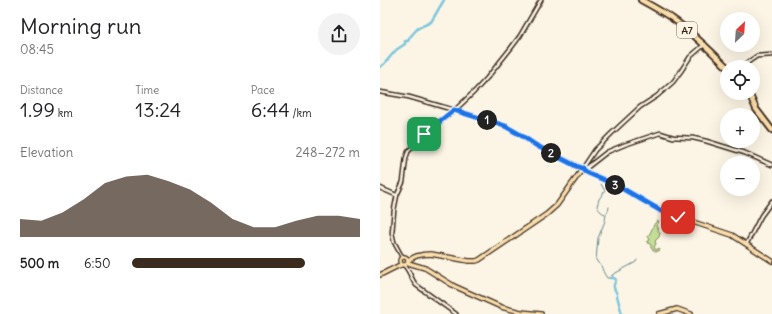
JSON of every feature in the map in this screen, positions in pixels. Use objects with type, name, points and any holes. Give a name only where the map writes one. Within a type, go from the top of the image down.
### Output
[{"type":"highway","name":"A7","points":[[642,0],[675,20],[720,60]]},
{"type":"highway","points":[[752,100],[756,108],[772,130]]},
{"type":"main road","points":[[380,274],[426,254],[476,262],[549,212],[560,201],[583,170],[618,186],[663,212],[730,234],[747,243],[772,260]]},
{"type":"main road","points":[[405,262],[425,268],[460,289],[501,307],[521,312],[541,314]]},
{"type":"main road","points":[[659,314],[677,309],[691,314]]},
{"type":"street","points":[[392,229],[393,210],[396,195],[402,182],[409,150],[422,135],[454,110],[478,87],[511,48],[524,30],[541,0]]},
{"type":"street","points":[[583,170],[595,150],[640,107],[673,82],[690,57],[704,45]]},
{"type":"street","points":[[751,60],[757,56],[772,54]]},
{"type":"street","points":[[380,92],[409,97],[505,126],[537,146],[583,170]]},
{"type":"street","points":[[583,170],[607,152],[658,133],[700,140],[745,153],[772,165]]},
{"type":"street","points":[[404,172],[403,182],[397,196],[394,210],[391,233],[392,242],[405,262],[413,281],[417,286],[456,314]]},
{"type":"street","points":[[380,188],[396,195]]},
{"type":"street","points":[[747,243],[760,216],[772,201]]},
{"type":"green space","points":[[657,221],[659,222],[656,226],[660,233],[659,237],[655,241],[656,244],[654,247],[656,250],[659,248],[660,250],[656,252],[647,242],[650,240],[648,236]]},
{"type":"waterway","points":[[380,67],[396,50],[405,44],[405,41],[408,41],[418,28],[431,22],[444,0]]},
{"type":"waterway","points":[[601,184],[605,191],[599,199],[597,206],[600,211],[605,214]]},
{"type":"waterway","points":[[609,207],[598,238],[596,260],[601,265],[607,278],[610,278]]},
{"type":"waterway","points":[[614,279],[612,275],[636,262],[637,260]]},
{"type":"waterway","points":[[610,278],[614,278],[616,280],[614,289],[617,294]]},
{"type":"waterway","points":[[617,296],[622,314]]},
{"type":"route","points":[[424,134],[454,110],[498,123],[511,129],[537,146],[576,166],[583,168],[588,173],[618,186],[655,208],[678,217]]}]
